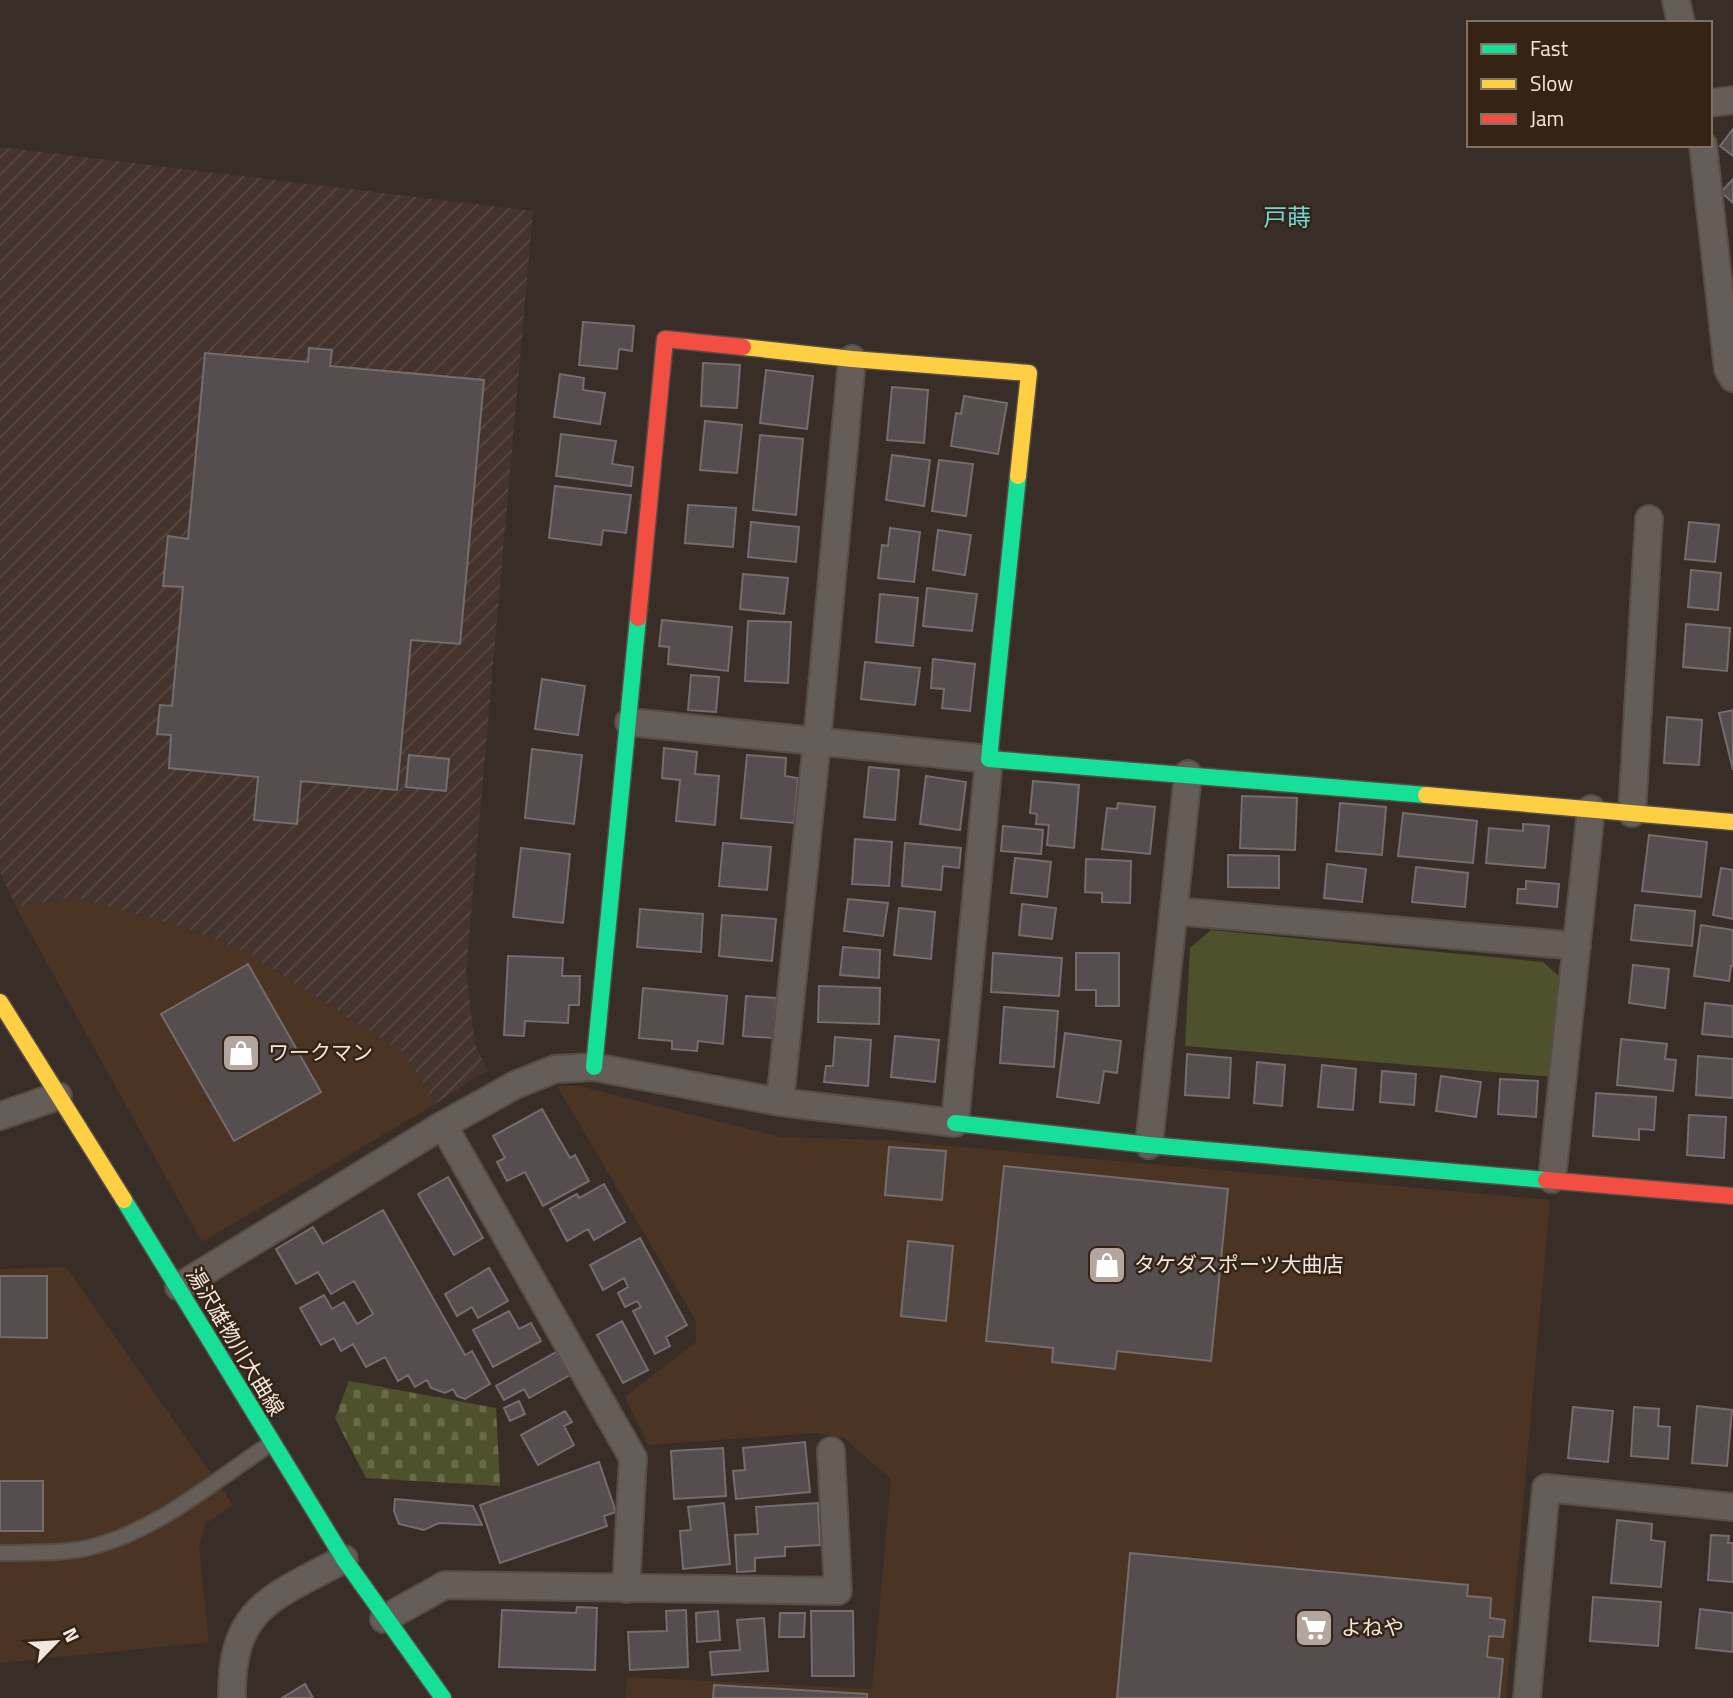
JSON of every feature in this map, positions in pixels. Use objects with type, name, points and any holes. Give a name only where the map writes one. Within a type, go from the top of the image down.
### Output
[{"type":"street","points":[[1676,0],[1681,21]]},
{"type":"street","points":[[1712,103],[1733,100]]},
{"type":"street","points":[[1703,147],[1728,369],[1733,378]]},
{"type":"street","points":[[594,1067],[665,339],[852,359],[1029,373],[954,1123]]},
{"type":"street","points":[[780,1101],[852,359]]},
{"type":"street","points":[[1632,813],[1649,519]]},
{"type":"street","points":[[629,722],[989,759],[1733,822]]},
{"type":"street","points":[[1149,1144],[1188,774]]},
{"type":"street","points":[[1552,1179],[1591,809]]},
{"type":"street","points":[[1175,911],[1577,946]]},
{"type":"street","name":"湯沢雄物川大曲線","points":[[0,1002],[179,1287],[271,1443],[344,1559],[384,1619],[443,1698]]},
{"type":"street","points":[[179,1287],[443,1125],[515,1085],[555,1069],[594,1067],[780,1101],[954,1123],[1149,1144],[1733,1196]]},
{"type":"street","points":[[0,1116],[58,1096]]},
{"type":"street","points":[[443,1125],[633,1458],[626,1590]]},
{"type":"street","points":[[384,1619],[445,1585],[626,1590],[838,1591],[831,1451]]},
{"type":"street","points":[[1527,1698],[1546,1488],[1733,1507]]},
{"type":"street","points":[[233,1698],[232,1671],[237,1644],[248,1622],[269,1600],[344,1559]]},
{"type":"lane","points":[[0,1553],[85,1549],[123,1537],[171,1511],[271,1443]]},
{"type":"shaded area","points":[[0,147],[533,211],[466,971],[475,1044],[487,1070],[435,1104],[405,1054],[249,953],[177,925],[72,897],[16,907],[0,872]]},
{"type":"shaded area","points":[[72,897],[177,925],[249,953],[405,1054],[435,1104],[202,1242],[16,907]]},
{"type":"shaded area","points":[[557,1086],[579,1086],[781,1137],[884,1140],[1550,1200],[1506,1698],[625,1698],[627,1677],[872,1689],[891,1479],[844,1438],[815,1433],[648,1445],[625,1397],[696,1342],[696,1321]]},
{"type":"shaded area","points":[[66,1267],[233,1505],[205,1524],[199,1548],[209,1642],[0,1663],[0,1269]]},
{"type":"green space","points":[[1211,930],[1543,962],[1562,979],[1554,1077],[1185,1046],[1190,948]]},
{"type":"green space","points":[[349,1381],[496,1408],[500,1486],[366,1478],[335,1418]]},
{"type":"building","points":[[1733,129],[1733,156],[1720,146]]},
{"type":"building","points":[[1733,179],[1733,203],[1721,192]]},
{"type":"building","points":[[583,322],[634,326],[632,351],[619,349],[617,369],[579,365]]},
{"type":"building","points":[[309,348],[332,350],[330,366],[484,380],[460,644],[411,640],[397,790],[301,781],[297,824],[254,820],[258,777],[169,768],[171,735],[157,734],[160,705],[172,706],[183,587],[163,586],[168,536],[188,539],[205,353],[308,362]]},
{"type":"building","points":[[703,363],[740,365],[737,408],[701,406]]},
{"type":"building","points":[[766,370],[813,376],[807,429],[760,423]]},
{"type":"building","points":[[560,374],[584,378],[583,390],[605,393],[600,424],[554,417]]},
{"type":"building","points":[[892,387],[928,390],[924,443],[887,440]]},
{"type":"building","points":[[964,396],[1007,403],[998,454],[951,446],[956,413],[961,414]]},
{"type":"building","points":[[705,421],[742,425],[737,473],[700,470]]},
{"type":"building","points":[[561,434],[616,441],[612,464],[633,467],[631,486],[556,476]]},
{"type":"building","points":[[760,435],[803,439],[796,515],[753,510]]},
{"type":"building","points":[[892,455],[930,460],[924,506],[886,500]]},
{"type":"building","points":[[939,460],[973,464],[966,516],[932,511]]},
{"type":"building","points":[[555,486],[631,495],[626,533],[603,530],[601,545],[549,538]]},
{"type":"building","points":[[688,505],[736,508],[733,547],[685,543]]},
{"type":"building","points":[[751,522],[799,527],[796,562],[748,557]]},
{"type":"building","points":[[1689,522],[1719,525],[1715,562],[1685,559]]},
{"type":"building","points":[[890,528],[920,532],[914,582],[878,578],[882,545],[888,546]]},
{"type":"building","points":[[938,530],[971,535],[965,575],[933,570]]},
{"type":"building","points":[[1691,570],[1721,573],[1718,610],[1688,607]]},
{"type":"building","points":[[743,574],[788,578],[784,614],[740,609]]},
{"type":"building","points":[[927,588],[977,594],[972,631],[923,626]]},
{"type":"building","points":[[880,594],[918,598],[913,646],[876,642]]},
{"type":"building","points":[[662,620],[732,627],[728,671],[668,664],[669,647],[659,646]]},
{"type":"building","points":[[748,621],[791,622],[788,683],[745,681]]},
{"type":"building","points":[[1686,624],[1730,628],[1727,671],[1683,667]]},
{"type":"building","points":[[933,659],[975,664],[970,711],[942,708],[944,689],[931,688]]},
{"type":"building","points":[[865,662],[920,668],[915,705],[861,699]]},
{"type":"building","points":[[691,675],[719,677],[716,712],[688,710]]},
{"type":"building","points":[[542,679],[585,686],[578,735],[535,729]]},
{"type":"building","points":[[1733,710],[1733,770],[1719,713]]},
{"type":"building","points":[[1667,717],[1702,720],[1699,765],[1664,763]]},
{"type":"building","points":[[664,748],[697,752],[695,774],[719,776],[715,825],[676,821],[680,780],[662,778]]},
{"type":"building","points":[[532,749],[582,755],[574,824],[525,818]]},
{"type":"building","points":[[409,755],[449,759],[446,791],[406,787]]},
{"type":"building","points":[[747,755],[786,758],[785,776],[798,778],[794,823],[741,818]]},
{"type":"building","points":[[869,767],[899,770],[895,820],[864,817]]},
{"type":"building","points":[[926,776],[966,782],[960,830],[920,824]]},
{"type":"building","points":[[1033,781],[1079,785],[1074,848],[1047,845],[1049,825],[1036,824],[1037,814],[1030,813]]},
{"type":"building","points":[[1242,796],[1297,798],[1295,850],[1240,848]]},
{"type":"building","points":[[1118,803],[1155,807],[1150,854],[1102,849],[1107,808],[1117,809]]},
{"type":"building","points":[[1340,803],[1386,807],[1382,855],[1336,851]]},
{"type":"building","points":[[1403,813],[1477,821],[1473,863],[1398,856]]},
{"type":"building","points":[[1523,824],[1549,826],[1545,868],[1486,863],[1489,828],[1523,831]]},
{"type":"building","points":[[1003,826],[1043,830],[1041,854],[1001,851]]},
{"type":"building","points":[[1649,835],[1707,842],[1701,897],[1642,891]]},
{"type":"building","points":[[855,839],[892,842],[889,886],[852,884]]},
{"type":"building","points":[[723,843],[771,847],[767,890],[719,886]]},
{"type":"building","points":[[905,843],[961,848],[959,868],[943,866],[941,890],[902,886]]},
{"type":"building","points":[[521,848],[570,854],[563,923],[513,917]]},
{"type":"building","points":[[1228,855],[1279,856],[1279,888],[1228,887]]},
{"type":"building","points":[[1015,858],[1051,862],[1047,897],[1011,893]]},
{"type":"building","points":[[1086,859],[1131,861],[1130,903],[1102,902],[1102,893],[1085,892]]},
{"type":"building","points":[[1327,864],[1366,869],[1362,902],[1324,898]]},
{"type":"building","points":[[1416,867],[1468,873],[1465,907],[1412,902]]},
{"type":"building","points":[[1721,868],[1733,870],[1733,919],[1713,915]]},
{"type":"building","points":[[1526,881],[1559,884],[1557,907],[1517,903],[1518,889],[1526,889]]},
{"type":"building","points":[[848,899],[888,903],[883,936],[844,931]]},
{"type":"building","points":[[1022,904],[1056,908],[1052,939],[1019,935]]},
{"type":"building","points":[[1635,905],[1695,911],[1692,946],[1631,940]]},
{"type":"building","points":[[899,908],[935,912],[931,959],[894,955]]},
{"type":"building","points":[[640,909],[703,914],[701,952],[637,947]]},
{"type":"building","points":[[722,915],[776,919],[772,961],[719,956]]},
{"type":"building","points":[[1701,925],[1733,930],[1733,966],[1729,981],[1694,976]]},
{"type":"building","points":[[843,947],[880,950],[879,978],[840,975]]},
{"type":"building","points":[[993,953],[1062,958],[1059,996],[991,992]]},
{"type":"building","points":[[1076,953],[1119,953],[1119,1006],[1096,1006],[1096,990],[1076,990]]},
{"type":"building","points":[[508,956],[563,958],[562,976],[580,976],[579,1005],[569,1005],[568,1023],[525,1021],[524,1036],[504,1035]]},
{"type":"building","name":"ワークマン","points":[[248,964],[321,1092],[234,1141],[161,1014]]},
{"type":"building","points":[[1633,965],[1669,969],[1665,1008],[1629,1003]]},
{"type":"building","points":[[819,986],[880,988],[879,1024],[818,1022]]},
{"type":"building","points":[[643,988],[727,996],[723,1044],[698,1041],[697,1051],[672,1049],[672,1041],[639,1038]]},
{"type":"building","points":[[746,996],[776,998],[773,1038],[743,1036]]},
{"type":"building","points":[[1705,1003],[1733,1006],[1733,1037],[1702,1034]]},
{"type":"building","points":[[1004,1007],[1058,1011],[1054,1067],[1000,1063]]},
{"type":"building","points":[[1065,1033],[1121,1041],[1117,1073],[1104,1071],[1099,1103],[1057,1097]]},
{"type":"building","points":[[895,1036],[939,1040],[935,1082],[891,1077]]},
{"type":"building","points":[[835,1037],[871,1040],[868,1086],[824,1082],[826,1066],[833,1066]]},
{"type":"building","points":[[1621,1039],[1667,1044],[1665,1059],[1676,1060],[1673,1091],[1617,1085]]},
{"type":"building","points":[[1187,1054],[1231,1058],[1229,1098],[1185,1095]]},
{"type":"building","points":[[1698,1056],[1733,1059],[1733,1098],[1696,1095]]},
{"type":"building","points":[[1257,1062],[1285,1065],[1282,1106],[1254,1103]]},
{"type":"building","points":[[1322,1065],[1356,1069],[1353,1110],[1318,1107]]},
{"type":"building","points":[[1382,1071],[1416,1074],[1414,1105],[1380,1102]]},
{"type":"building","points":[[1441,1076],[1481,1082],[1476,1117],[1436,1111]]},
{"type":"building","points":[[1500,1079],[1538,1081],[1536,1117],[1498,1114]]},
{"type":"building","points":[[1596,1093],[1656,1097],[1654,1130],[1639,1129],[1639,1140],[1593,1136]]},
{"type":"building","points":[[542,1109],[570,1158],[575,1155],[589,1181],[543,1206],[525,1172],[507,1181],[497,1162],[505,1158],[493,1136]]},
{"type":"building","points":[[1689,1115],[1726,1117],[1724,1158],[1687,1155]]},
{"type":"building","points":[[889,1147],[946,1151],[942,1200],[885,1195]]},
{"type":"building","name":"タケダスポーツ大曲店","points":[[1004,1166],[1228,1189],[1211,1361],[1117,1351],[1115,1369],[1052,1362],[1053,1348],[986,1341]]},
{"type":"building","points":[[448,1177],[483,1238],[454,1255],[418,1194]]},
{"type":"building","points":[[604,1184],[625,1222],[594,1240],[588,1229],[567,1241],[550,1209],[577,1194],[579,1198]]},
{"type":"building","points":[[383,1210],[465,1355],[472,1351],[490,1384],[465,1399],[457,1396],[453,1389],[445,1393],[431,1388],[427,1380],[415,1387],[408,1375],[398,1381],[385,1357],[366,1367],[353,1344],[341,1351],[334,1338],[321,1345],[300,1308],[324,1295],[332,1309],[344,1302],[357,1324],[373,1314],[354,1281],[331,1294],[318,1272],[296,1284],[276,1249],[313,1227],[323,1244]]},
{"type":"building","points":[[640,1238],[687,1325],[666,1337],[670,1346],[655,1354],[633,1311],[641,1307],[637,1301],[625,1307],[618,1293],[628,1287],[624,1278],[603,1290],[590,1265]]},
{"type":"building","points":[[908,1241],[953,1246],[946,1321],[901,1316]]},
{"type":"building","points":[[489,1268],[508,1301],[478,1318],[472,1307],[457,1316],[445,1294]]},
{"type":"building","points":[[0,1276],[47,1276],[47,1338],[0,1337]]},
{"type":"building","points":[[509,1311],[519,1329],[531,1323],[541,1341],[493,1367],[473,1330]]},
{"type":"building","points":[[622,1321],[648,1370],[623,1383],[597,1335]]},
{"type":"building","points":[[556,1352],[570,1375],[529,1398],[524,1389],[504,1400],[496,1386]]},
{"type":"building","points":[[519,1401],[525,1414],[510,1421],[504,1408]]},
{"type":"building","points":[[1697,1406],[1732,1410],[1727,1466],[1692,1463]]},
{"type":"building","points":[[1573,1407],[1613,1411],[1608,1462],[1568,1458]]},
{"type":"building","points":[[1634,1407],[1659,1409],[1658,1426],[1670,1427],[1668,1459],[1631,1456]]},
{"type":"building","points":[[565,1411],[572,1422],[564,1426],[574,1445],[538,1465],[521,1435]]},
{"type":"building","points":[[805,1442],[810,1492],[736,1499],[733,1471],[745,1470],[743,1448]]},
{"type":"building","points":[[723,1448],[726,1496],[674,1499],[671,1451]]},
{"type":"building","points":[[599,1462],[616,1512],[604,1516],[607,1526],[500,1563],[480,1505]]},
{"type":"building","points":[[0,1481],[43,1481],[43,1531],[0,1531]]},
{"type":"building","points":[[395,1499],[473,1506],[482,1525],[439,1523],[424,1530],[399,1524],[394,1511]]},
{"type":"building","points":[[724,1503],[730,1564],[683,1569],[680,1531],[691,1530],[688,1507]]},
{"type":"building","points":[[818,1503],[820,1545],[785,1547],[785,1556],[755,1558],[755,1571],[737,1572],[735,1535],[758,1534],[756,1507]]},
{"type":"building","points":[[1617,1520],[1652,1524],[1651,1540],[1665,1542],[1661,1587],[1611,1583]]},
{"type":"building","points":[[1711,1535],[1729,1536],[1728,1543],[1733,1543],[1733,1582],[1708,1580]]},
{"type":"building","name":"よねや","points":[[1130,1553],[1468,1585],[1467,1596],[1491,1598],[1490,1618],[1505,1620],[1503,1637],[1489,1636],[1487,1657],[1503,1659],[1499,1698],[1117,1698]]},
{"type":"building","points":[[1593,1597],[1661,1602],[1658,1646],[1590,1641]]},
{"type":"building","points":[[577,1607],[597,1608],[595,1670],[499,1667],[502,1610],[576,1613]]},
{"type":"building","points":[[1700,1609],[1733,1613],[1733,1652],[1696,1648]]},
{"type":"building","points":[[686,1610],[688,1667],[630,1670],[628,1632],[667,1631],[666,1611]]},
{"type":"building","points":[[718,1611],[720,1640],[697,1642],[696,1613]]},
{"type":"building","points":[[811,1611],[853,1611],[854,1676],[812,1676]]},
{"type":"building","points":[[780,1613],[805,1613],[804,1637],[779,1637]]},
{"type":"building","points":[[764,1618],[768,1671],[712,1675],[710,1652],[740,1650],[737,1620]]},
{"type":"building","points":[[305,1684],[313,1698],[282,1698]]},
{"type":"building","points":[[714,1685],[867,1694],[867,1698],[713,1698]]},
{"type":"traffic: fast","points":[[1018,476],[989,759],[1426,795]]},
{"type":"traffic: fast","points":[[594,1067],[638,618]]},
{"type":"traffic: fast","points":[[955,1123],[1149,1145],[1546,1180]]},
{"type":"traffic: fast","points":[[124,1200],[344,1559],[443,1698]]},
{"type":"traffic: slow","points":[[743,347],[1029,373],[1018,476]]},
{"type":"traffic: slow","points":[[1426,795],[1733,822]]},
{"type":"traffic: slow","points":[[0,1002],[124,1200]]},
{"type":"traffic: jam","points":[[638,618],[665,339],[743,347]]},
{"type":"traffic: jam","points":[[1546,1180],[1733,1196]]},
{"type":"place","name":"ワークマン","points":[[241,1053]]},
{"type":"place","name":"タケダスポーツ大曲店","points":[[1107,1265]]},
{"type":"place","name":"よねや","points":[[1314,1628]]},
{"type":"district","name":"戸蒔","points":[[1287,218]]}]
